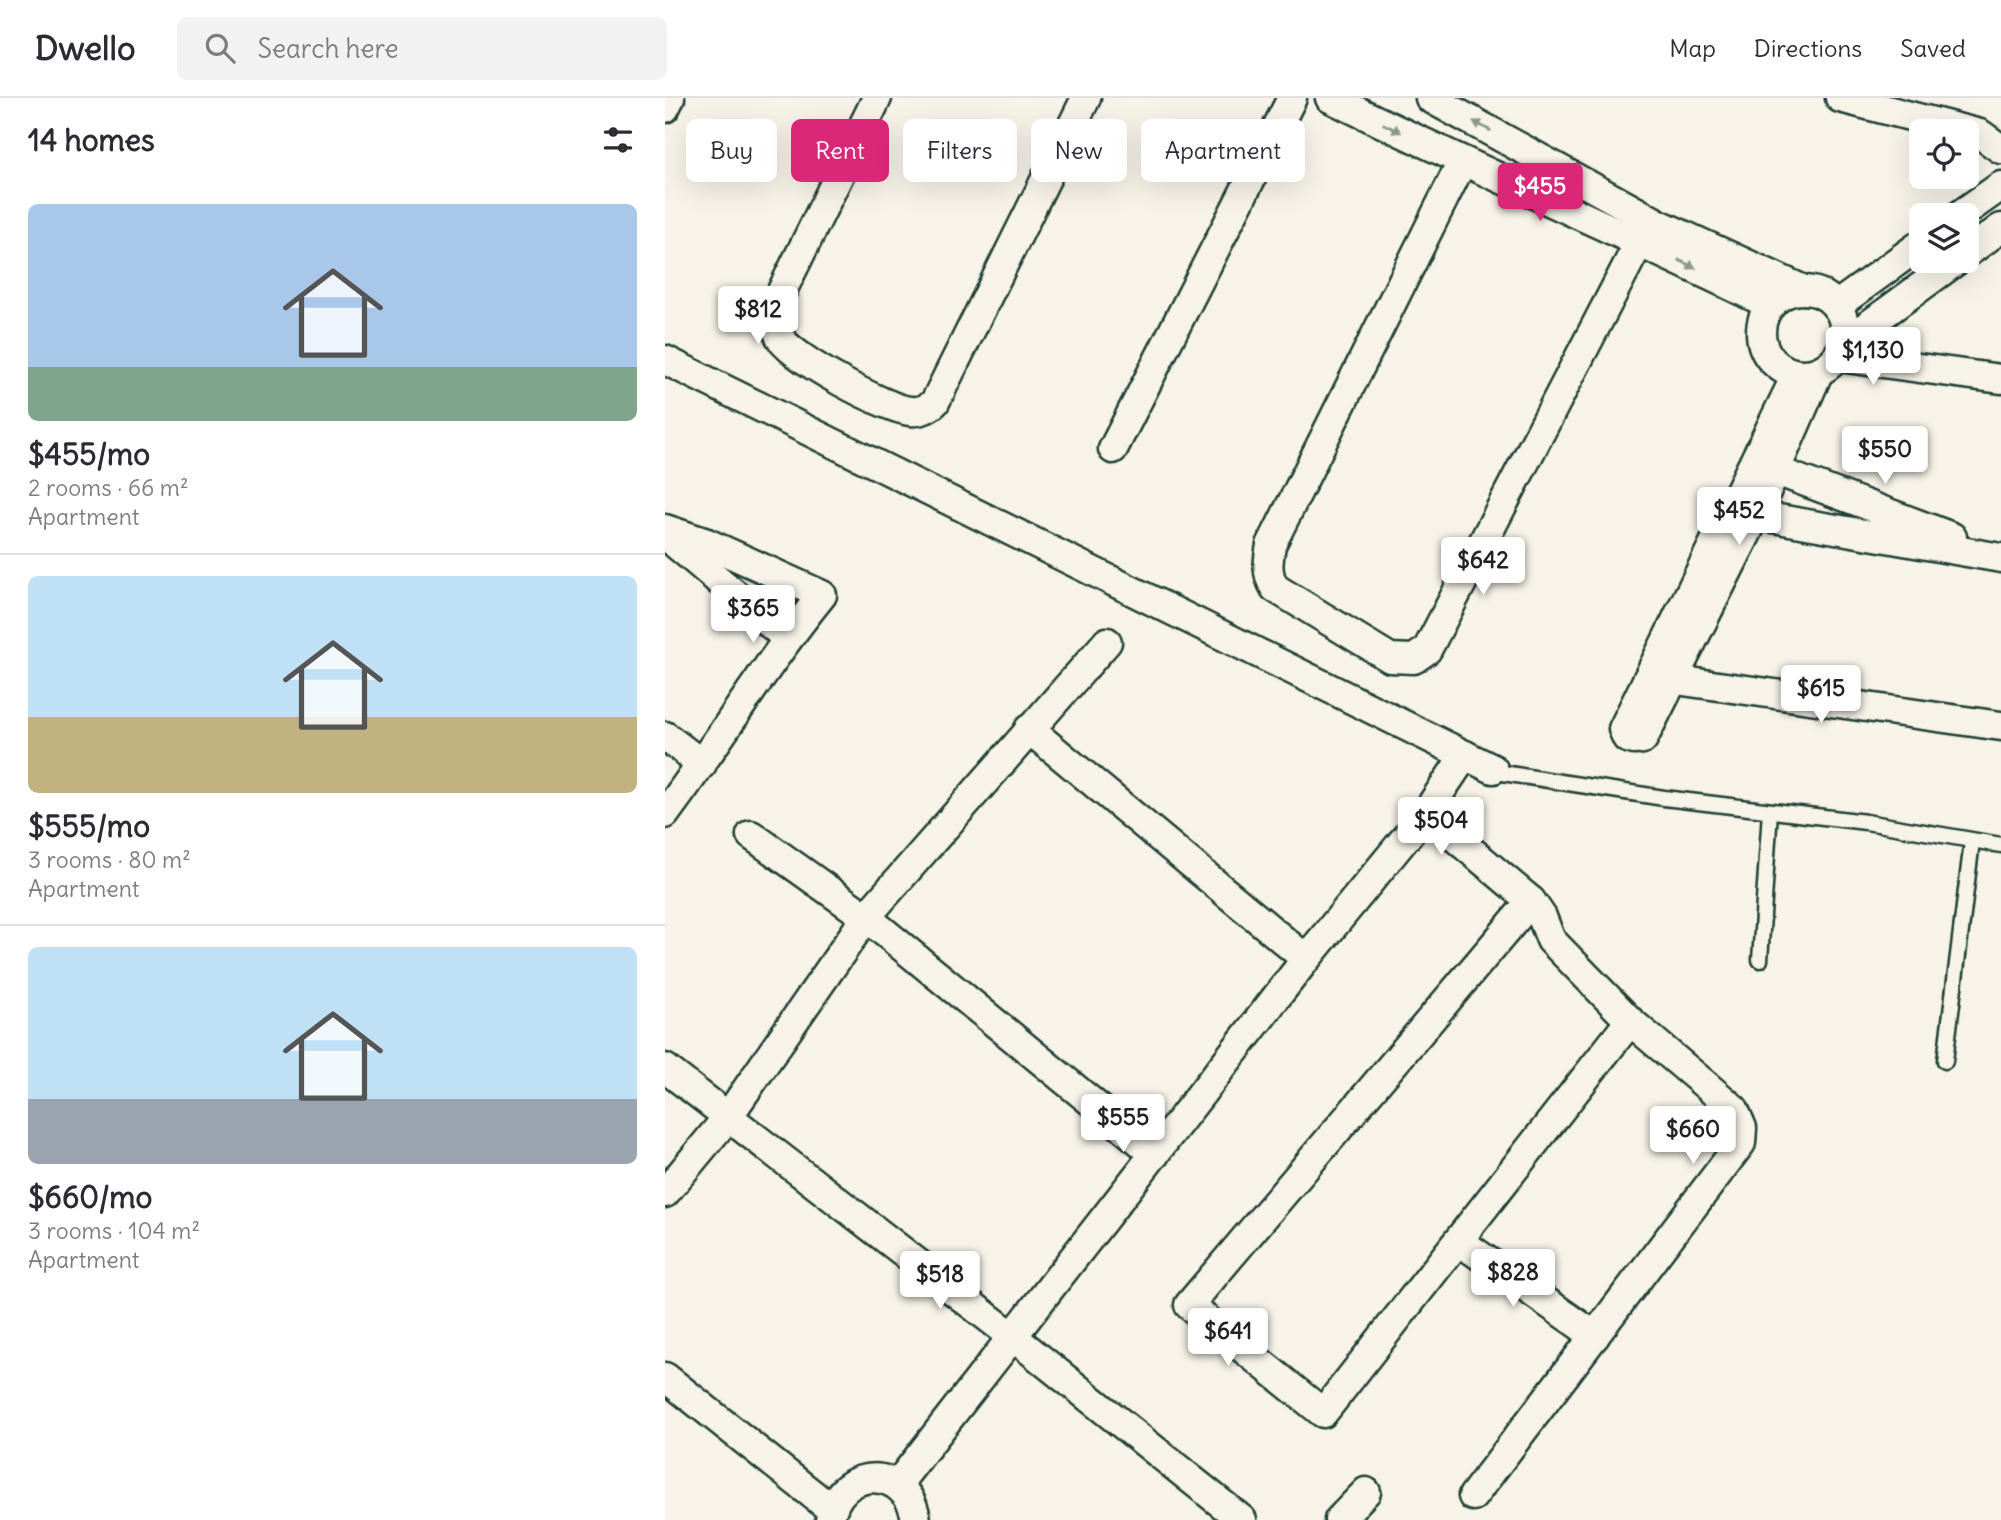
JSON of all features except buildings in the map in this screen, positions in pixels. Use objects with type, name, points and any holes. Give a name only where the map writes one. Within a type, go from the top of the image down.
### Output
[{"type":"street","points":[[665,108],[670,98]]},
{"type":"street","points":[[877,98],[778,299],[777,322],[784,342],[801,357],[851,387],[896,409],[912,411],[923,410],[935,402],[1086,98]]},
{"type":"street","points":[[1113,449],[1292,98]]},
{"type":"street","points":[[1330,98],[1462,162],[1640,241],[1771,305]]},
{"type":"street","points":[[1430,98],[1659,224],[1804,290],[1816,292],[1836,306],[1843,318],[1846,331],[1825,361],[1763,466],[1660,678],[2001,726]]},
{"type":"street","points":[[1840,98],[1980,134],[2001,149]]},
{"type":"street","points":[[1462,162],[1271,545],[1267,567],[1268,577],[1275,589],[1390,658],[1414,659],[1427,650],[1640,241]]},
{"type":"street","points":[[1977,203],[2001,186]]},
{"type":"street","points":[[1979,244],[2001,228]]},
{"type":"street","points":[[1836,306],[1909,253]]},
{"type":"street","points":[[1825,361],[1941,273]]},
{"type":"street","points":[[1804,290],[1780,297],[1764,316],[1762,341],[1774,363],[1784,370],[1825,361],[2001,379]]},
{"type":"street","points":[[665,360],[1493,769]]},
{"type":"street","points":[[1763,466],[2001,557]]},
{"type":"street","points":[[1743,511],[2001,557]]},
{"type":"street","points":[[665,529],[830,587],[787,638],[665,814]]},
{"type":"street","points":[[665,535],[787,638]]},
{"type":"street","points":[[665,1193],[727,1118],[866,917],[1107,642]]},
{"type":"street","points":[[1029,729],[1306,959]]},
{"type":"street","points":[[665,736],[702,764]]},
{"type":"street","points":[[897,1485],[1306,959],[1426,813],[1465,755]]},
{"type":"street","points":[[1426,813],[1531,901],[1542,917],[1551,940],[1630,1021],[1734,1109],[1742,1128],[1741,1143],[1473,1496]]},
{"type":"street","points":[[751,835],[866,917],[1155,1154]]},
{"type":"street","points":[[1531,901],[1189,1305],[1323,1413],[1630,1021]]},
{"type":"street","points":[[665,1068],[1013,1336],[1242,1520]]},
{"type":"street","points":[[1459,1241],[1595,1336]]},
{"type":"street","points":[[665,1377],[831,1515],[837,1497],[846,1487],[871,1478],[897,1485],[908,1495],[916,1520]]},
{"type":"street","points":[[1339,1520],[1366,1492]]},
{"type":"lane","points":[[1493,769],[1503,773],[1664,798],[1866,822],[2001,845]]},
{"type":"lane","points":[[1759,960],[1770,811]]},
{"type":"lane","points":[[1945,1061],[1972,841]]}]
